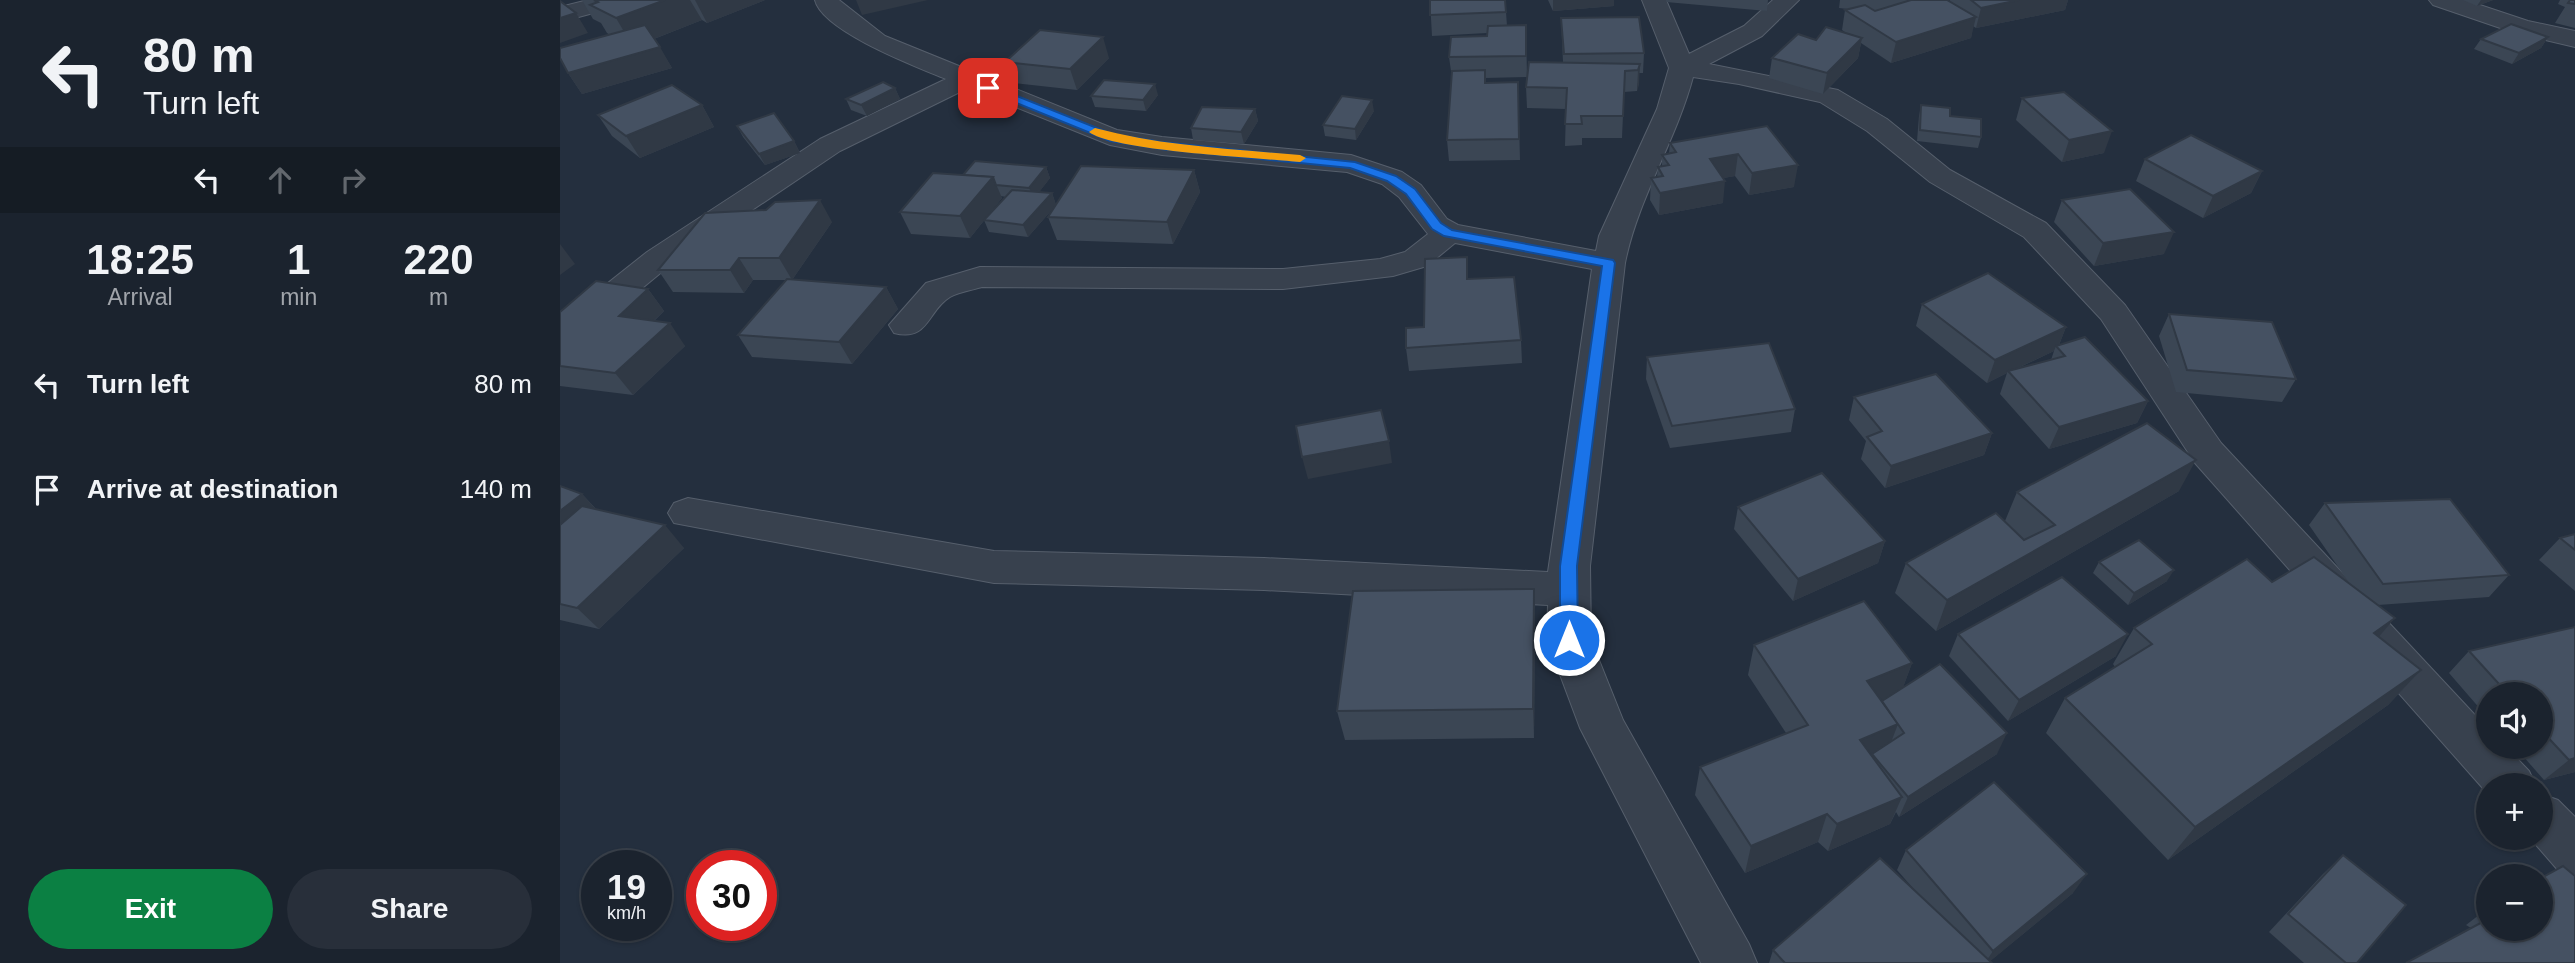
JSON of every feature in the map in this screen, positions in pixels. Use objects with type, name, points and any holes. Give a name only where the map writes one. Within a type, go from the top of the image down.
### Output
[{"type":"street","points":[[560,15],[615,0]]},
{"type":"street","points":[[827,0],[828,5],[876,41],[1110,137],[1161,146],[1351,164],[1392,178],[1410,191],[1436,226],[1449,233],[1609,263]]},
{"type":"street","points":[[1654,0],[1682,68],[1671,109],[1615,236],[1609,263],[1569,566],[1569,640],[1603,727],[1730,963]]},
{"type":"street","points":[[1682,68],[1753,31],[1787,0]]},
{"type":"street","points":[[2441,0],[2521,27],[2575,39]]},
{"type":"street","points":[[1682,68],[1739,75],[1829,96],[1877,125],[1940,176],[2035,230],[2113,312],[2208,453],[2500,773]]},
{"type":"street","points":[[560,338],[658,259],[830,145],[967,79]]},
{"type":"street","points":[[906,325],[938,290],[980,276],[1283,279],[1381,269],[1416,259],[1449,233]]},
{"type":"street","points":[[688,513],[994,567],[1264,574],[1569,589]]},
{"type":"street","points":[[2553,829],[2575,852]]},
{"type":"building","points":[[594,0],[665,0],[616,18],[590,5],[598,2]]},
{"type":"building","points":[[1430,0],[1505,0],[1506,12],[1430,15]]},
{"type":"building","points":[[1911,0],[1947,0],[1976,17],[1896,42],[1845,10],[1865,5],[1875,11]]},
{"type":"building","points":[[1971,0],[2019,0],[1981,8]]},
{"type":"building","points":[[560,1],[576,13],[560,18]]},
{"type":"building","points":[[1639,17],[1644,53],[1564,54],[1561,18]]},
{"type":"building","points":[[2511,24],[2548,37],[2519,53],[2481,39]]},
{"type":"building","points":[[645,25],[660,47],[568,73],[560,58],[560,48]]},
{"type":"building","points":[[1526,25],[1526,56],[1449,57],[1451,37],[1487,36],[1488,26]]},
{"type":"building","points":[[1826,27],[1862,38],[1827,73],[1772,58],[1798,34],[1816,40]]},
{"type":"building","points":[[1040,30],[1103,37],[1070,69],[1005,62]]},
{"type":"building","points":[[1529,62],[1640,64],[1638,70],[1625,71],[1623,116],[1581,116],[1582,124],[1565,124],[1567,88],[1526,87]]},
{"type":"building","points":[[1485,70],[1485,83],[1518,82],[1519,139],[1447,140],[1452,71]]},
{"type":"building","points":[[1104,80],[1155,84],[1143,100],[1091,96]]},
{"type":"building","points":[[883,82],[895,88],[861,105],[846,99]]},
{"type":"building","points":[[672,85],[702,105],[626,136],[598,115]]},
{"type":"building","points":[[2064,92],[2112,131],[2069,140],[2022,98]]},
{"type":"building","points":[[1342,96],[1372,100],[1355,129],[1323,125]]},
{"type":"building","points":[[1921,105],[1950,108],[1950,116],[1981,119],[1981,137],[1920,130]]},
{"type":"building","points":[[1202,107],[1255,109],[1241,132],[1191,128]]},
{"type":"building","points":[[774,113],[794,141],[759,154],[737,126]]},
{"type":"building","points":[[1767,126],[1798,165],[1752,173],[1738,154],[1710,159],[1725,181],[1660,193],[1651,178],[1663,176],[1658,167],[1669,165],[1662,155],[1676,152],[1670,143]]},
{"type":"building","points":[[2191,135],[2262,171],[2213,196],[2145,159]]},
{"type":"building","points":[[975,161],[1046,167],[1029,188],[996,185],[993,177],[963,175]]},
{"type":"building","points":[[1081,166],[1194,170],[1167,222],[1048,217]]},
{"type":"building","points":[[933,173],[993,177],[960,216],[900,212]]},
{"type":"building","points":[[2130,189],[2174,232],[2103,243],[2062,200]]},
{"type":"building","points":[[1012,190],[1052,193],[1023,225],[984,220]]},
{"type":"building","points":[[820,200],[779,258],[739,258],[730,270],[658,270],[705,213],[766,210],[775,202]]},
{"type":"building","points":[[1467,257],[1467,279],[1514,277],[1521,340],[1406,348],[1406,328],[1424,327],[1425,259]]},
{"type":"building","points":[[1988,273],[2066,327],[1995,360],[1922,304]]},
{"type":"building","points":[[787,279],[886,287],[839,342],[738,335]]},
{"type":"building","points":[[596,281],[648,289],[619,316],[670,323],[615,373],[560,366],[560,312]]},
{"type":"building","points":[[2169,314],[2272,322],[2296,379],[2187,370]]},
{"type":"building","points":[[2085,337],[2148,401],[2059,427],[2008,371],[2065,356],[2056,346]]},
{"type":"building","points":[[1769,343],[1795,409],[1672,426],[1647,357]]},
{"type":"building","points":[[1936,374],[1992,433],[1891,466],[1867,437],[1882,431],[1854,397]]},
{"type":"building","points":[[1381,410],[1389,441],[1302,457],[1296,426]]},
{"type":"building","points":[[2147,423],[2196,460],[1947,600],[1906,563],[1996,513],[2024,540],[2055,525],[2017,492]]},
{"type":"building","points":[[1822,473],[1885,541],[1798,579],[1738,507]]},
{"type":"building","points":[[560,486],[582,494],[560,511]]},
{"type":"building","points":[[2450,499],[2509,575],[2383,584],[2325,503]]},
{"type":"building","points":[[582,506],[665,525],[577,608],[560,604],[560,525]]},
{"type":"building","points":[[2575,534],[2575,550],[2560,538]]},
{"type":"building","points":[[2139,540],[2174,570],[2134,593],[2099,562]]},
{"type":"building","points":[[2314,557],[2395,618],[2374,633],[2421,670],[2195,827],[2065,698],[2152,644],[2134,628],[2247,559],[2272,582]]},
{"type":"building","points":[[2062,577],[2128,634],[2019,700],[1958,634]]},
{"type":"building","points":[[1534,589],[1533,709],[1337,711],[1353,591]]},
{"type":"building","points":[[1864,601],[1912,663],[1867,681],[1898,724],[1860,740],[1902,797],[1837,824],[1827,814],[1751,846],[1700,767],[1808,725],[1754,645]]},
{"type":"building","points":[[2575,627],[2575,758],[2569,760],[2553,743],[2553,682],[2497,682],[2469,651]]},
{"type":"building","points":[[1940,664],[2007,733],[1908,797],[1872,754],[1904,733],[1882,701]]},
{"type":"building","points":[[1994,782],[2087,874],[1993,951],[1906,850]]},
{"type":"building","points":[[2343,855],[2406,905],[2357,963],[2346,963],[2288,914]]},
{"type":"building","points":[[1880,858],[1992,963],[1785,963],[1773,950]]},
{"type":"building","points":[[2563,866],[2575,876],[2575,963],[2406,963],[2476,925],[2476,941],[2553,941],[2553,871]]},
{"type":"slow traffic","points":[[1095,132],[1161,146],[1300,158]]},
{"type":"route","points":[[988,88],[1110,137],[1161,146],[1351,164],[1392,178],[1410,191],[1436,226],[1449,233],[1609,263],[1569,566],[1569,640]]}]
